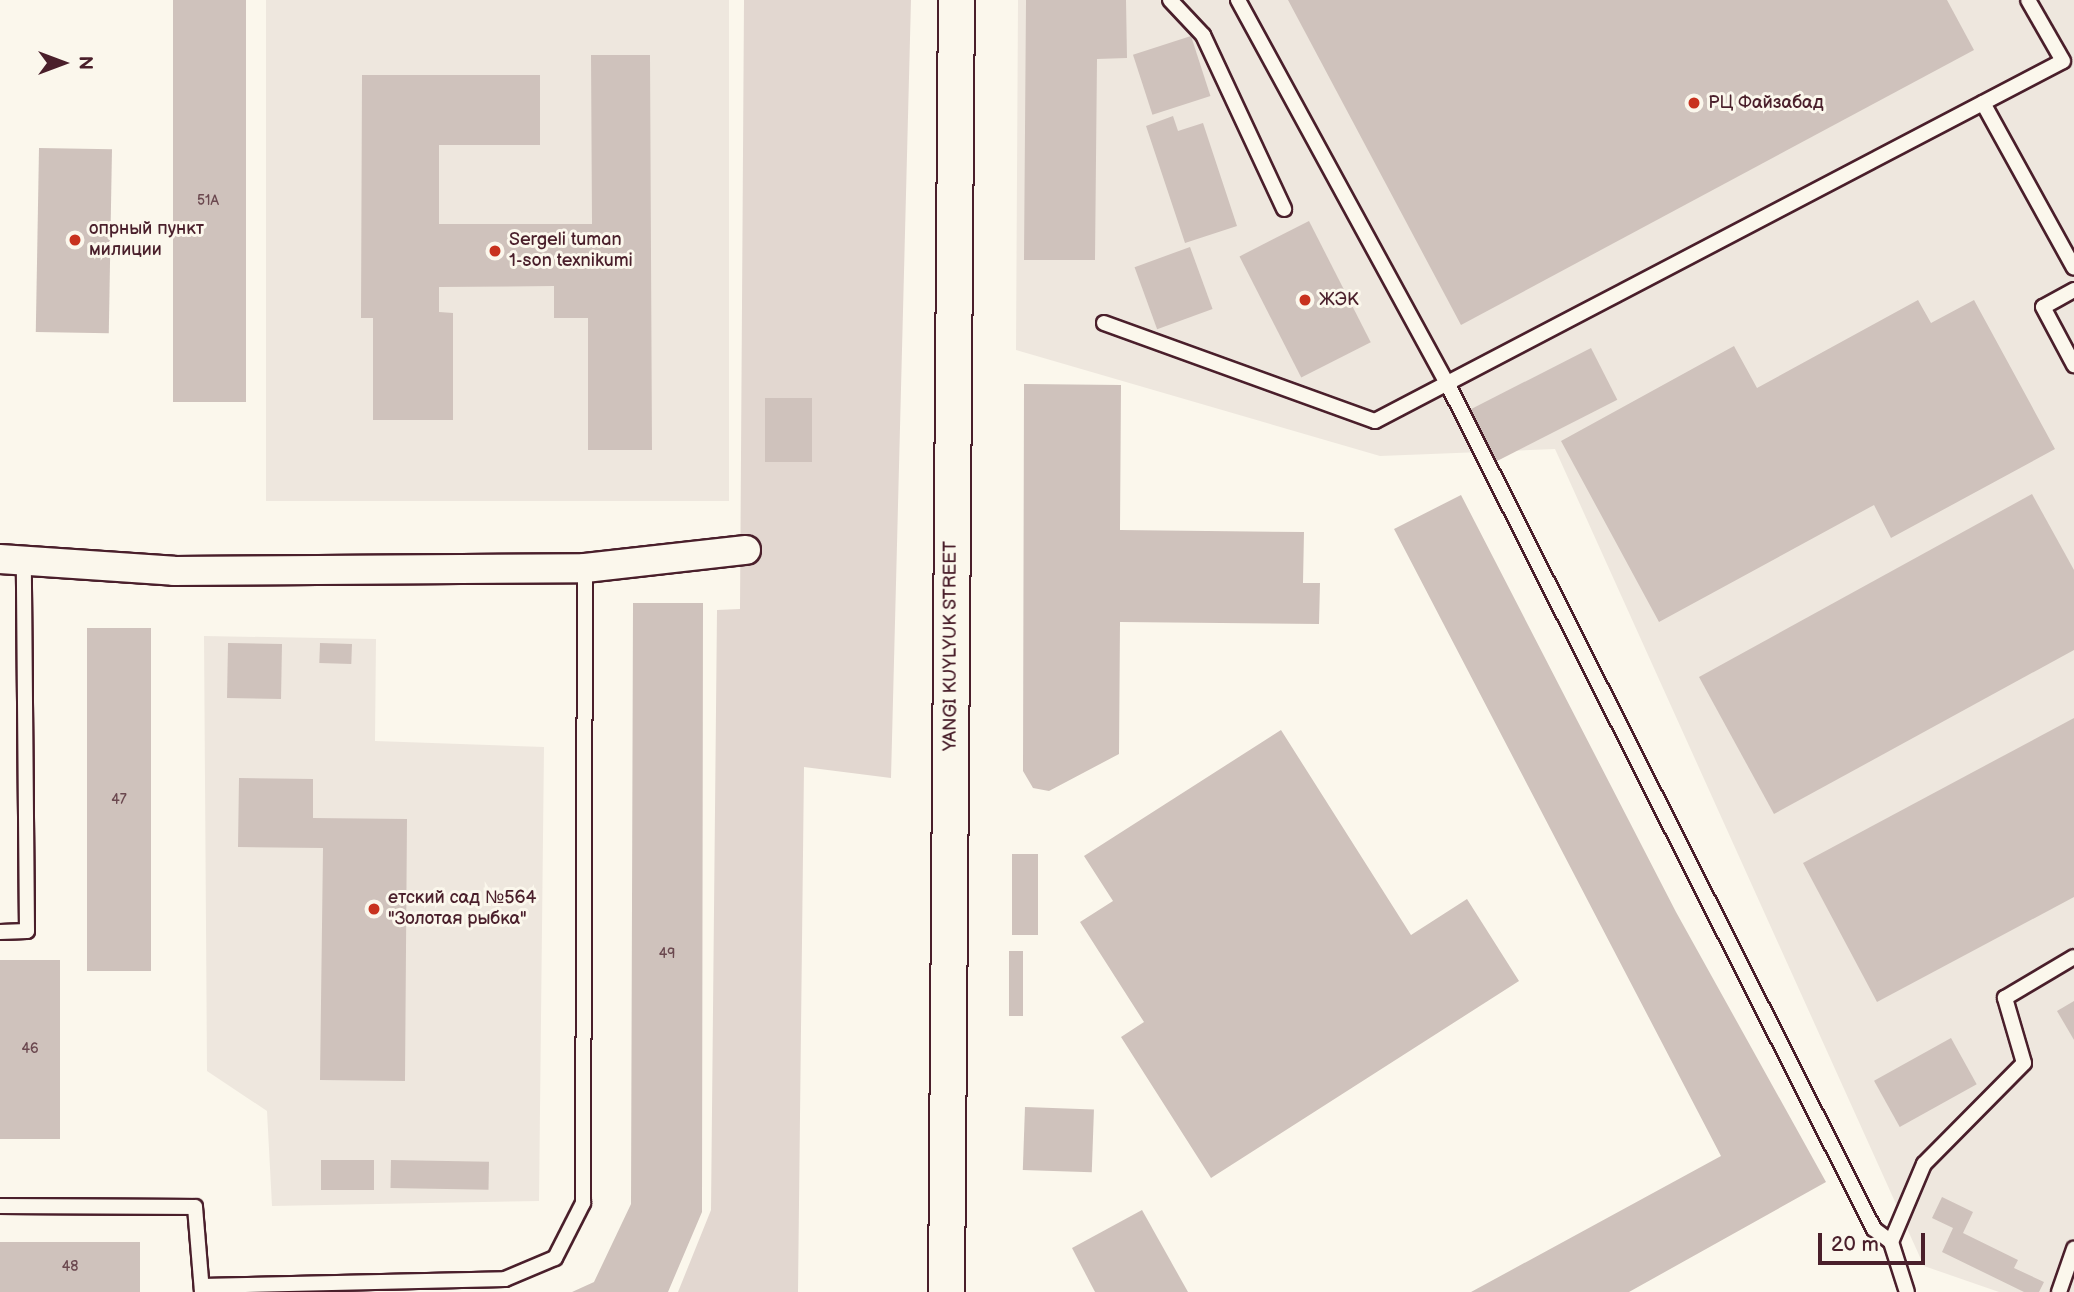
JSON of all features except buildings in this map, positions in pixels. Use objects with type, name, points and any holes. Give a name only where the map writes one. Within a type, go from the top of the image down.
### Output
[{"type":"street","name":"YANGI KUYLYUK STREET","points":[[946,1292],[956,0]]},
{"type":"street","points":[[12,561],[174,571],[585,568],[746,550]]},
{"type":"lane","points":[[1170,0],[1203,35],[1284,209]]},
{"type":"lane","points":[[1238,0],[1447,383],[1874,1229],[1892,1242],[1907,1292]]},
{"type":"lane","points":[[1104,323],[1376,421],[2063,61],[2028,0]]},
{"type":"lane","points":[[1983,103],[2074,268]]},
{"type":"lane","points":[[2074,290],[2043,307],[2074,365]]},
{"type":"lane","points":[[0,932],[27,931],[12,561]]},
{"type":"lane","points":[[0,1206],[195,1207],[202,1289],[505,1279],[555,1258],[583,1203],[585,568]]},
{"type":"lane","points":[[1892,1242],[1924,1164],[2024,1063],[2005,998],[2074,957]]},
{"type":"lane","points":[[2059,1292],[2074,1249]]},
{"type":"shaded area","name":"Sergeli tuman 1-son texnikumi","points":[[266,0],[729,0],[729,501],[266,501]]},
{"type":"shaded area","points":[[744,0],[911,0],[891,778],[804,767],[798,1292],[678,1292],[711,1210],[717,610],[740,609]]},
{"type":"shaded area","points":[[1018,0],[2074,0],[2074,1292],[1999,1292],[1924,1266],[1555,449],[1380,456],[1016,350]]},
{"type":"shaded area","name":"етский сад №564 \"Золотая рыбка\"","points":[[204,636],[376,639],[375,741],[544,747],[539,1201],[272,1206],[267,1111],[207,1071]]},
{"type":"place","name":"РЦ Файзабад","points":[[1694,103]]},
{"type":"place","name":"опрный пункт милиции","points":[[75,240]]},
{"type":"place","name":"Sergeli tuman 1-son texnikumi","points":[[495,251]]},
{"type":"place","name":"ЖЭК","points":[[1305,300]]},
{"type":"place","name":"етский сад №564 \"Золотая рыбка\"","points":[[374,909]]}]
